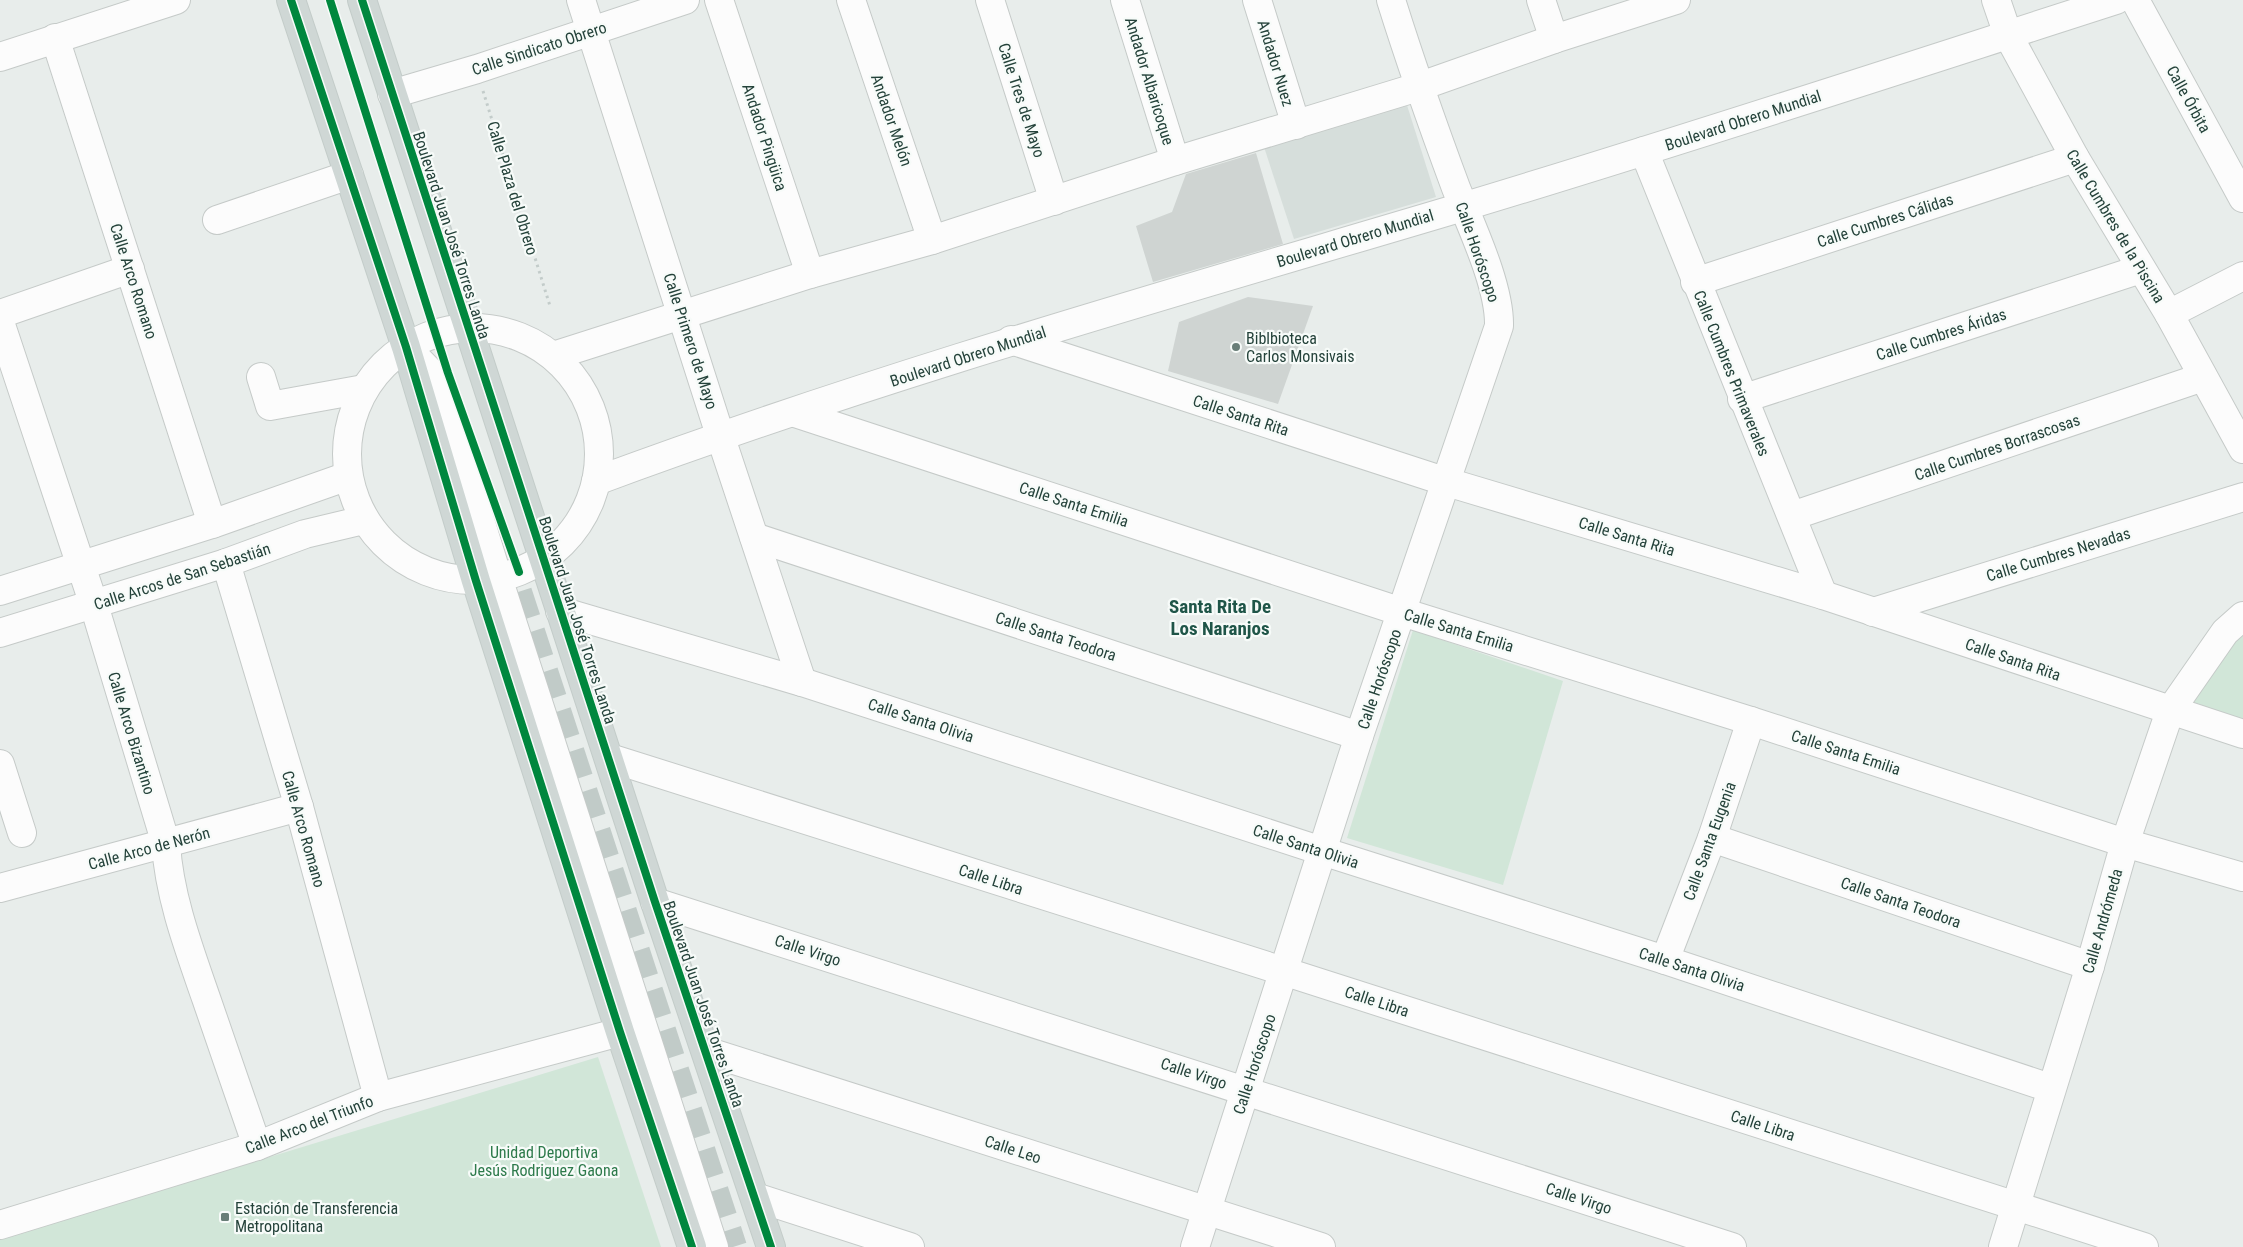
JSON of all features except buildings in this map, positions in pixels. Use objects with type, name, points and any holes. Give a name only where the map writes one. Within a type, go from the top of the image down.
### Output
[{"type":"main road","points":[[291,0],[406,347],[497,584],[620,1032],[692,1247]]},
{"type":"main road","name":"Boulevard Juan José Torres Landa","points":[[362,0],[560,611],[610,758],[655,902],[755,1197],[770,1247]]},
{"type":"street","points":[[0,57],[176,0]]},
{"type":"street","name":"Calle Primero de Mayo","points":[[582,0],[720,435],[802,682]]},
{"type":"street","name":"Calle Sindicato Obrero","points":[[392,94],[477,69],[685,0]]},
{"type":"street","name":"Andador Pingüica","points":[[719,0],[810,274]]},
{"type":"street","name":"Andador Melón","points":[[851,0],[932,240]]},
{"type":"street","name":"Calle Tres de Mayo","points":[[990,0],[1054,201]]},
{"type":"street","name":"Andador Albaricoque","points":[[1125,0],[1175,162]]},
{"type":"street","name":"Andador Nuez","points":[[1256,0],[1296,125]]},
{"type":"street","name":"Calle Horóscopo","points":[[1195,1247],[1359,736],[1499,326],[1497,304],[1484,262],[1418,87],[1391,0]]},
{"type":"street","points":[[1541,0],[1554,39]]},
{"type":"street","points":[[552,356],[810,274],[932,240],[1418,87],[1554,39],[1676,0]]},
{"type":"street","name":"Calle Cumbres de la Piscina","points":[[1996,0],[2008,35],[2074,158],[2169,314],[2243,450]]},
{"type":"street","name":"Boulevard Obrero Mundial","points":[[596,481],[720,435],[1011,340],[1644,151],[2116,0]]},
{"type":"street","name":"Calle Órbita","points":[[2135,0],[2243,198]]},
{"type":"street","name":"Calle Arco Romano","points":[[55,38],[212,524]]},
{"type":"street","name":"Calle Cumbres Primaverales","points":[[1644,151],[1742,399],[1792,516],[1822,595]]},
{"type":"street","name":"Calle Cumbres Cálidas","points":[[1695,282],[2074,158]]},
{"type":"street","points":[[217,220],[349,175]]},
{"type":"street","points":[[0,314],[130,269]]},
{"type":"street","name":"Calle Cumbres Áridas","points":[[1742,399],[2141,270]]},
{"type":"street","points":[[2169,314],[2243,276]]},
{"type":"street","name":"Calle Arco Bizantino","points":[[0,322],[94,605],[166,844],[167,862],[174,895],[193,963],[257,1146]]},
{"type":"street","points":[[468,327],[491,329],[513,334],[534,343],[552,356],[576,382],[592,412],[598,446],[596,481],[588,504],[577,525],[562,544],[543,559],[497,584],[442,578],[412,566],[385,546],[364,520],[348,476],[347,446],[352,416],[364,389],[383,365],[406,347],[436,333],[468,327]]},
{"type":"street","name":"Calle Santa Rita","points":[[1011,340],[1447,482],[1822,595],[2243,734]]},
{"type":"street","points":[[261,377],[270,406],[364,389]]},
{"type":"street","name":"Calle Cumbres Borrascosas","points":[[1792,516],[2203,377]]},
{"type":"street","name":"Calle Santa Emilia","points":[[795,412],[1402,612],[1751,721],[2125,843],[2243,877]]},
{"type":"street","points":[[0,592],[212,524],[348,476]]},
{"type":"street","name":"Calle Cumbres Nevadas","points":[[1873,612],[2243,498]]},
{"type":"street","name":"Calle Arcos de San Sebastián","points":[[0,633],[226,564],[305,534],[364,520]]},
{"type":"street","name":"Calle Santa Teodora","points":[[754,537],[1359,736]]},
{"type":"street","name":"Calle Arco Romano","points":[[226,564],[299,807],[378,1097]]},
{"type":"street","points":[[497,584],[714,1247]]},
{"type":"street","name":"Calle Santa Olivia","points":[[560,611],[802,682],[1665,960],[2050,1088]]},
{"type":"street","name":"Calle Andrómeda","points":[[2003,1247],[2050,1088],[2090,966],[2125,843],[2170,711],[2226,632],[2243,616]]},
{"type":"street","name":"Calle Santa Eugenia","points":[[1665,960],[1712,838],[1751,721]]},
{"type":"street","name":"Calle Libra","points":[[610,758],[2144,1247]]},
{"type":"street","points":[[0,764],[22,834]]},
{"type":"street","name":"Calle Arco de Nerón","points":[[0,888],[299,807]]},
{"type":"street","name":"Calle Santa Teodora","points":[[1712,838],[2090,966]]},
{"type":"street","name":"Calle Virgo","points":[[655,902],[1732,1247]]},
{"type":"street","name":"Calle Arco del Triunfo","points":[[0,1225],[257,1146],[378,1097],[620,1032]]},
{"type":"street","name":"Calle Leo","points":[[706,1051],[1320,1247]]},
{"type":"street","points":[[755,1197],[910,1247]]},
{"type":"shaded area","points":[[1406,102],[1436,197],[1294,239],[1264,147]]},
{"type":"green space","points":[[2243,626],[2243,727],[2181,708]]},
{"type":"green space","points":[[1413,630],[1563,681],[1503,885],[1347,838]]},
{"type":"green space","name":"Unidad Deportiva Jesús Rodriguez Gaona","points":[[598,1057],[661,1247],[0,1247],[0,1239]]},
{"type":"tunnel","points":[[518,592],[733,1247]]},
{"type":"cycle path","points":[[291,0],[406,347],[476,581],[620,1032],[692,1247]]},
{"type":"cycle path","points":[[330,0],[448,373],[519,572]]},
{"type":"cycle path","points":[[362,0],[655,902],[771,1247]]},
{"type":"place","name":"Biblbioteca Carlos Monsivais","points":[[1236,347]]},
{"type":"place","name":"Estación de Transferencia Metropolitana","points":[[225,1217]]},
{"type":"district","name":"Santa Rita De Los Naranjos","points":[[1220,617]]}]
